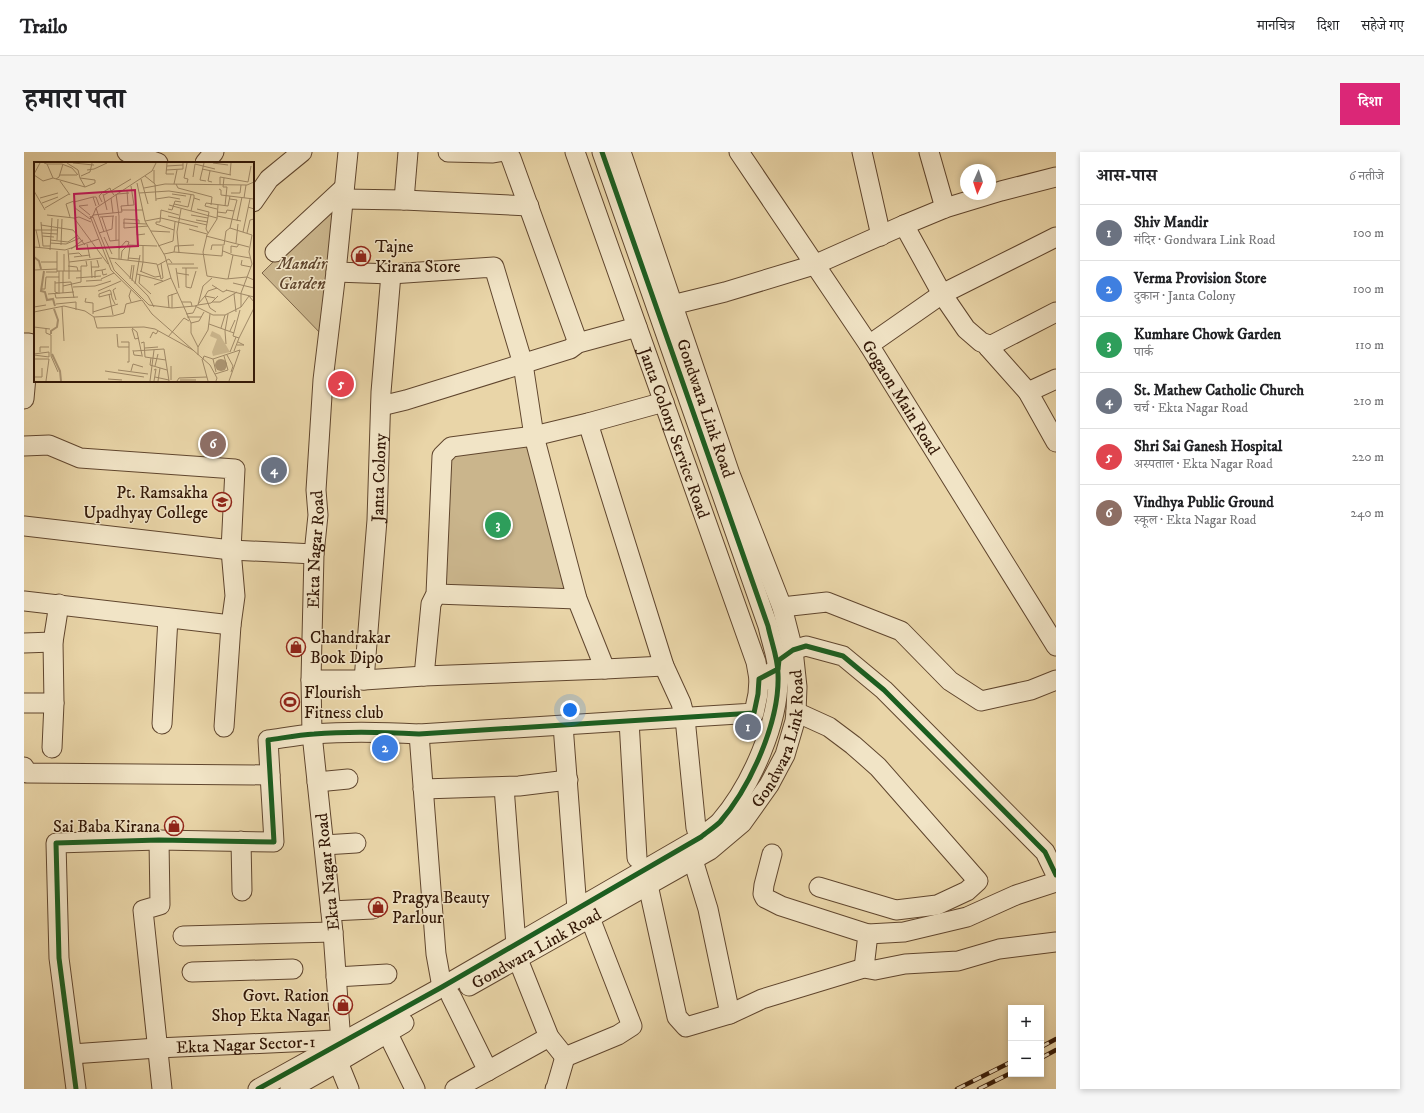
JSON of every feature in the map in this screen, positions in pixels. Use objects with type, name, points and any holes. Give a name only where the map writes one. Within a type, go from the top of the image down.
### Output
[{"type":"street","points":[[127,152],[155,159]]},
{"type":"street","points":[[206,162],[214,152]]},
{"type":"street","points":[[254,201],[270,179],[302,152]]},
{"type":"street","name":"Ekta Nagar Road","points":[[338,1041],[333,932],[312,734],[311,680],[314,554],[318,515],[316,490],[323,380],[348,152]]},
{"type":"street","points":[[404,200],[408,152]]},
{"type":"street","points":[[448,152],[499,152]]},
{"type":"street","points":[[507,152],[511,158],[529,206],[578,343]]},
{"type":"street","name":"Janta Colony Service Road","points":[[575,152],[756,662],[759,679],[754,713],[685,718]]},
{"type":"street","name":"Gondwara Link Road","points":[[584,914],[648,885],[693,860],[710,850],[742,823],[769,785],[785,755],[795,721],[796,712],[782,676],[768,626],[602,152]]},
{"type":"street","name":"Gondwara Link Road","points":[[621,152],[730,474],[782,607],[793,650],[782,676]]},
{"type":"street","name":"Gogaon Main Road","points":[[739,152],[868,346],[1056,646]]},
{"type":"street","points":[[862,152],[881,236]]},
{"type":"street","points":[[929,152],[945,208]]},
{"type":"street","points":[[672,305],[725,292],[814,265],[945,208],[1002,191],[1056,178]]},
{"type":"street","points":[[274,252],[344,194],[404,200],[529,206]]},
{"type":"street","points":[[904,225],[942,294],[966,329],[981,342],[989,345],[988,347],[1028,392],[1056,442]]},
{"type":"street","points":[[868,346],[942,294],[1056,237]]},
{"type":"street","points":[[336,272],[391,274],[494,267],[523,364],[534,436],[577,599],[605,669]]},
{"type":"street","name":"Janta Colony","points":[[364,680],[377,520],[381,392],[391,274]]},
{"type":"street","points":[[988,347],[1056,312]]},
{"type":"street","points":[[381,406],[406,400],[570,349],[578,343],[637,327]]},
{"type":"street","points":[[24,342],[29,343],[24,399]]},
{"type":"street","points":[[1028,392],[1056,379]]},
{"type":"street","points":[[424,676],[431,604],[436,594],[442,456],[451,447],[534,436],[664,402]]},
{"type":"street","points":[[588,423],[664,666],[681,703],[685,718],[696,828]]},
{"type":"street","points":[[24,446],[49,445],[80,458],[235,470],[232,550],[235,596],[231,625],[224,726]]},
{"type":"street","points":[[24,526],[232,550],[314,554]]},
{"type":"street","points":[[436,594],[577,599]]},
{"type":"street","points":[[24,600],[231,625]]},
{"type":"street","points":[[782,607],[828,602],[901,631],[950,681],[981,700],[1031,690],[1056,680]]},
{"type":"street","points":[[52,748],[54,703],[53,642],[59,604]]},
{"type":"street","points":[[162,724],[168,618]]},
{"type":"street","points":[[24,643],[53,642]]},
{"type":"street","points":[[793,650],[806,646],[843,656],[884,690],[1045,852],[1056,875]]},
{"type":"street","points":[[311,680],[364,680],[664,666]]},
{"type":"street","points":[[258,1089],[338,1041],[447,992],[518,950],[584,914],[701,837],[719,822],[733,803],[756,763],[769,732],[782,676],[759,679]]},
{"type":"street","points":[[24,703],[54,703]]},
{"type":"street","points":[[796,712],[829,727],[853,745],[878,767],[978,881],[966,891],[937,904],[896,910],[819,887]]},
{"type":"street","points":[[76,1089],[59,958],[56,843],[159,840],[274,842],[268,740],[312,734],[374,732],[419,734],[685,718]]},
{"type":"street","points":[[629,721],[637,858]]},
{"type":"street","points":[[563,725],[584,914],[632,1026],[618,1035],[565,1057]]},
{"type":"street","points":[[419,734],[436,954],[447,992],[488,1071]]},
{"type":"street","points":[[24,766],[27,773],[270,775]]},
{"type":"street","points":[[317,782],[348,779]]},
{"type":"street","points":[[423,789],[504,787],[568,780]]},
{"type":"street","points":[[504,787],[519,962],[549,1037],[565,1057]]},
{"type":"street","name":"Ekta Nagar Sector-1","points":[[159,840],[160,905],[143,910],[162,1089]]},
{"type":"street","points":[[240,841],[242,891]]},
{"type":"street","points":[[324,845],[356,843]]},
{"type":"street","points":[[772,854],[764,885],[763,894],[765,898],[781,906],[868,934],[904,932],[966,917],[1016,895],[1056,882]]},
{"type":"street","points":[[693,860],[708,909],[730,1014]]},
{"type":"street","points":[[648,885],[677,1017],[686,1027],[730,1014],[762,999],[864,968],[875,970],[905,964],[958,961],[999,949],[1056,942]]},
{"type":"street","points":[[331,911],[373,909]]},
{"type":"street","points":[[183,936],[333,932]]},
{"type":"street","points":[[864,968],[868,934]]},
{"type":"street","points":[[192,972],[293,969]]},
{"type":"street","points":[[336,976],[387,974]]},
{"type":"street","name":"Gondwara Link Road","points":[[290,1089],[387,1032],[447,992]]},
{"type":"street","points":[[387,1032],[415,1089]]},
{"type":"street","points":[[455,1089],[549,1037]]},
{"type":"street","name":"Ekta Nagar Sector-1","points":[[72,1054],[157,1048],[338,1041]]},
{"type":"street","points":[[555,1089],[565,1057]]},
{"type":"street","points":[[338,1062],[349,1089]]},
{"type":"green space","name":"Mandir Garden","points":[[339,197],[324,337],[262,273]]},
{"type":"green space","points":[[534,436],[577,599],[436,594],[442,456]]},
{"type":"railway","points":[[1044,1045],[1056,1039]]},
{"type":"railway","points":[[1044,1056],[1056,1050]]},
{"type":"railway","points":[[957,1089],[1008,1064]]},
{"type":"railway","points":[[979,1089],[1008,1074]]},
{"type":"cycle path","points":[[258,1089],[442,987],[701,837],[716,826],[731,807],[753,772],[769,732],[774,712],[778,674],[777,662],[768,626],[602,152]]},
{"type":"cycle path","points":[[76,1089],[59,958],[56,843],[159,840],[274,842],[268,740],[327,733],[366,732],[419,734],[754,713],[759,679],[778,669],[779,660],[793,650],[806,646],[843,656],[884,690],[1045,852],[1056,875]]},
{"type":"place","name":"Tajne Kirana Store","points":[[361,256]]},
{"type":"place","name":"Shri Sai Ganesh Hospital","points":[[341,384]]},
{"type":"place","name":"Vindhya Public Ground","points":[[213,444]]},
{"type":"place","name":"St. Mathew Catholic Church","points":[[274,470]]},
{"type":"place","name":"Pt. Ramsakha Upadhyay College","points":[[222,502]]},
{"type":"place","name":"Kumhare Chowk Garden","points":[[498,525]]},
{"type":"place","name":"Chandrakar Book Dipo","points":[[296,647]]},
{"type":"place","name":"Flourish Fitness club","points":[[290,702]]},
{"type":"place","name":"Shiv Mandir","points":[[748,727]]},
{"type":"place","name":"Verma Provision Store","points":[[385,748]]},
{"type":"place","name":"Sai Baba Kirana","points":[[174,826]]},
{"type":"place","name":"Pragya Beauty Parlour","points":[[378,907]]},
{"type":"place","name":"Govt. Ration Shop Ekta Nagar","points":[[343,1005]]}]
